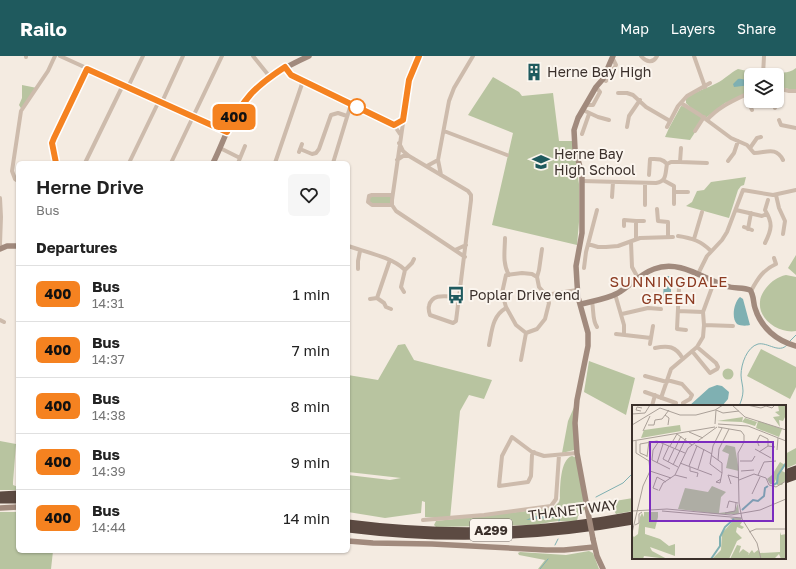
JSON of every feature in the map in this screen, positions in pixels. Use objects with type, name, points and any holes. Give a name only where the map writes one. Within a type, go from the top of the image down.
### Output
[{"type":"highway","points":[[786,473],[796,469]]},
{"type":"highway","points":[[786,480],[796,476]]},
{"type":"highway","points":[[0,495],[16,494]]},
{"type":"highway","points":[[0,500],[16,500]]},
{"type":"highway","name":"THANET WAY","points":[[350,523],[384,528],[480,531],[524,529],[575,524],[632,515]]},
{"type":"highway","name":"THANET WAY","points":[[350,529],[415,535],[524,535],[576,530],[632,521]]},
{"type":"street","points":[[16,179],[12,172],[21,111],[45,77],[55,56]]},
{"type":"street","points":[[60,56],[227,132]]},
{"type":"street","points":[[128,87],[142,56]]},
{"type":"street","points":[[130,161],[183,56]]},
{"type":"street","points":[[172,161],[222,56]]},
{"type":"street","points":[[253,56],[270,77]]},
{"type":"street","points":[[420,56],[409,80],[400,135],[392,205],[396,211],[465,257]]},
{"type":"street","points":[[440,175],[438,160],[449,101],[454,88],[473,56]]},
{"type":"street","points":[[641,56],[649,62],[653,61],[657,56]]},
{"type":"street","points":[[694,56],[705,87]]},
{"type":"street","points":[[763,68],[764,56]]},
{"type":"street","points":[[214,161],[242,103],[252,92],[270,77],[285,67],[306,57]]},
{"type":"street","points":[[603,569],[594,547],[577,453],[575,431],[575,411],[588,346],[588,333],[577,290],[576,266],[582,233],[582,174],[574,139],[575,124],[596,87],[603,79],[613,57]]},
{"type":"street","points":[[285,67],[291,75],[394,125],[400,135]]},
{"type":"street","points":[[56,161],[52,143],[87,69]]},
{"type":"street","points":[[276,161],[303,81]]},
{"type":"street","points":[[667,126],[681,103],[693,92],[710,83]]},
{"type":"street","points":[[86,161],[123,85]]},
{"type":"street","points":[[784,90],[796,91]]},
{"type":"street","points":[[618,93],[628,91],[655,112],[670,121]]},
{"type":"street","points":[[695,131],[705,119],[725,104],[744,95]]},
{"type":"street","points":[[627,127],[629,116],[640,100]]},
{"type":"street","points":[[681,103],[731,138],[747,145],[755,155],[777,152],[783,160]]},
{"type":"street","points":[[334,161],[351,104]]},
{"type":"street","points":[[584,108],[589,114],[609,120]]},
{"type":"street","points":[[300,148],[312,154],[316,153],[319,149],[331,115],[338,113],[347,116]]},
{"type":"street","points":[[582,134],[589,114]]},
{"type":"street","points":[[394,125],[403,120]]},
{"type":"street","points":[[779,120],[781,125],[796,128]]},
{"type":"street","points":[[444,131],[507,155]]},
{"type":"street","points":[[750,148],[757,138],[761,137]]},
{"type":"street","points":[[728,161],[734,153],[738,141]]},
{"type":"street","points":[[399,143],[403,151],[409,156],[468,191],[470,195],[471,200],[465,257],[459,297],[455,323],[430,315],[429,308],[433,298],[439,296],[459,297]]},
{"type":"street","points":[[239,161],[245,146]]},
{"type":"street","points":[[220,148],[240,158]]},
{"type":"street","points":[[502,153],[503,148]]},
{"type":"street","points":[[680,148],[680,162]]},
{"type":"street","points":[[397,160],[403,156],[409,156]]},
{"type":"street","points":[[582,181],[656,183],[663,180],[666,176],[666,164],[664,161],[660,159],[650,159],[649,175]]},
{"type":"street","points":[[427,166],[438,160]]},
{"type":"street","points":[[666,164],[671,162],[680,162],[707,164]]},
{"type":"street","points":[[663,180],[674,186],[674,204]]},
{"type":"street","points":[[612,197],[613,182]]},
{"type":"street","points":[[645,183],[645,205]]},
{"type":"street","points":[[698,274],[711,251],[718,245],[727,232],[743,190],[776,195],[796,190]]},
{"type":"street","points":[[674,192],[688,192]]},
{"type":"street","points":[[392,195],[372,195],[369,196],[368,202],[372,206],[392,205]]},
{"type":"street","points":[[776,195],[779,208],[785,221],[783,234]]},
{"type":"street","points":[[0,198],[1,249],[16,246]]},
{"type":"street","points":[[767,242],[771,226],[771,220],[765,210],[768,200]]},
{"type":"street","points":[[588,244],[598,247],[618,246],[640,238],[670,237],[668,222],[658,221],[657,208]]},
{"type":"street","points":[[584,268],[588,244],[597,210]]},
{"type":"street","points":[[736,210],[762,216],[768,214]]},
{"type":"street","points":[[694,238],[702,212]]},
{"type":"street","points":[[748,229],[751,213]]},
{"type":"street","points":[[624,226],[624,220],[644,221]]},
{"type":"street","points":[[636,221],[636,240]]},
{"type":"street","points":[[678,236],[694,238],[711,251]]},
{"type":"street","points":[[505,238],[504,261],[505,268],[509,274]]},
{"type":"street","points":[[631,242],[632,267],[638,278]]},
{"type":"street","points":[[455,250],[466,245]]},
{"type":"street","points":[[350,247],[390,260],[405,270]]},
{"type":"street","points":[[526,333],[537,329],[545,319],[548,303],[546,295],[539,287],[537,277],[542,249]]},
{"type":"street","points":[[358,269],[357,263],[360,251]]},
{"type":"street","points":[[774,258],[776,264],[762,273],[752,292],[755,308],[763,325],[773,335],[794,346]]},
{"type":"street","points":[[377,298],[390,260]]},
{"type":"street","points":[[397,290],[401,287],[405,270],[414,262]]},
{"type":"street","points":[[581,304],[616,294],[653,269],[669,266],[683,268],[714,282],[732,288],[748,289],[752,292]]},
{"type":"street","points":[[526,333],[516,325],[506,308],[502,294],[506,275],[532,274],[537,277]]},
{"type":"street","points":[[661,398],[671,370],[697,347],[703,337],[703,312],[714,282]]},
{"type":"street","points":[[401,287],[404,292]]},
{"type":"street","points":[[679,288],[677,329],[686,330]]},
{"type":"street","points":[[546,295],[577,290]]},
{"type":"street","points":[[616,294],[622,314],[624,335]]},
{"type":"street","points":[[370,299],[377,298],[384,303],[386,307],[391,309]]},
{"type":"street","points":[[592,302],[594,322],[597,328]]},
{"type":"street","points":[[489,345],[495,320],[498,314],[506,308]]},
{"type":"street","points":[[622,314],[648,308],[661,309]]},
{"type":"street","points":[[678,310],[703,312]]},
{"type":"street","points":[[704,325],[733,326]]},
{"type":"street","points":[[650,344],[653,326]]},
{"type":"street","points":[[521,360],[526,333]]},
{"type":"street","points":[[616,334],[651,338]]},
{"type":"street","points":[[655,348],[662,346],[677,350],[682,359]]},
{"type":"street","points":[[692,351],[710,373],[717,369],[718,367],[716,363],[697,347]]},
{"type":"street","points":[[645,376],[682,384],[691,394],[690,399],[683,403]]},
{"type":"street","points":[[645,392],[676,403]]},
{"type":"street","points":[[652,405],[655,396]]},
{"type":"street","points":[[534,452],[532,455],[531,476],[528,482],[499,486],[502,456],[512,437],[534,452],[544,456],[577,453]]},
{"type":"street","points":[[423,520],[484,515],[551,506],[556,499],[560,455]]},
{"type":"street","points":[[0,508],[16,507]]},
{"type":"street","points":[[350,540],[373,543],[432,544],[546,550],[594,547]]},
{"type":"green space","points":[[796,68],[796,91],[784,88],[784,73],[792,71]]},
{"type":"green space","points":[[738,69],[744,70],[744,94],[725,103],[705,117],[690,140],[665,137],[681,106],[690,107],[686,103],[686,99],[689,96],[713,85]]},
{"type":"green space","name":"Herne Bay High School","points":[[493,77],[519,92],[522,96],[553,93],[559,141],[573,141],[579,184],[579,222],[577,245],[492,225],[513,133],[468,115]]},
{"type":"green space","points":[[22,85],[37,88],[22,110],[19,105],[22,98]]},
{"type":"green space","points":[[746,177],[744,185],[738,190],[729,218],[686,206],[692,202],[697,191],[704,190],[711,182]]},
{"type":"green space","points":[[392,195],[392,205],[369,204],[369,196]]},
{"type":"green space","points":[[796,255],[796,275],[788,268]]},
{"type":"green space","points":[[786,275],[796,277],[796,331],[777,328],[766,320],[760,309],[761,298],[766,288],[770,283]]},
{"type":"green space","points":[[405,344],[414,360],[492,380],[484,399],[469,395],[460,411],[450,519],[425,517],[425,502],[422,501],[421,513],[385,518],[350,512],[350,475],[390,480],[401,478],[350,472],[350,375],[378,380],[398,345]]},
{"type":"green space","points":[[761,349],[796,367],[796,387],[790,399],[747,376]]},
{"type":"green space","points":[[589,361],[635,378],[626,415],[584,392]]},
{"type":"green space","points":[[728,368],[732,370],[734,374],[732,378],[728,380],[724,378],[722,374],[724,370]]},
{"type":"green space","points":[[575,405],[574,450],[562,453],[568,421]]},
{"type":"green space","points":[[0,441],[16,444],[13,485],[16,486],[16,490],[0,490]]},
{"type":"green space","points":[[796,448],[796,464],[786,469],[786,453]]},
{"type":"green space","points":[[572,456],[577,458],[585,509],[578,516],[577,521],[558,521],[536,525],[436,527],[434,525],[436,521],[553,508],[559,502],[565,462]]},
{"type":"green space","points":[[632,498],[632,511],[616,514],[609,502]]},
{"type":"green space","points":[[0,512],[16,512],[16,553],[53,553],[51,569],[0,569]]},
{"type":"green space","points":[[589,551],[593,553],[599,569],[538,569],[545,560],[519,555],[518,553],[566,555]]},
{"type":"water","points":[[738,79],[744,80],[744,86],[734,87],[733,84]]},
{"type":"water","points":[[670,276],[671,279],[671,300],[664,302],[664,278]]},
{"type":"water","points":[[740,297],[743,299],[750,325],[740,325],[735,321],[734,310],[736,302]]},
{"type":"water","points":[[717,385],[722,386],[729,392],[728,399],[723,405],[690,405],[709,388]]},
{"type":"water","points":[[535,516],[553,516],[553,518],[526,520]]},
{"type":"waterway","points":[[789,342],[796,335]]},
{"type":"waterway","points":[[739,405],[743,393],[741,371],[743,361],[748,352],[758,344],[777,348],[787,345]]},
{"type":"waterway","points":[[596,497],[623,483],[632,474]]},
{"type":"waterway","points":[[559,521],[560,517],[575,508]]},
{"type":"waterway","points":[[555,545],[558,539]]},
{"type":"waterway","points":[[540,569],[548,559]]},
{"type":"bus line","name":"400","points":[[56,161],[52,143],[87,69],[227,132],[235,115],[248,96],[270,77],[285,67],[291,75],[394,125],[403,120],[409,80],[419,56]]},
{"type":"place","name":"Herne Bay High","points":[[534,72]]},
{"type":"place","name":"Herne Bay High School","points":[[541,162]]},
{"type":"place","name":"Poplar Drive end","points":[[456,295]]},
{"type":"district","name":"SUNNINGDALE GREEN","points":[[669,290]]}]
